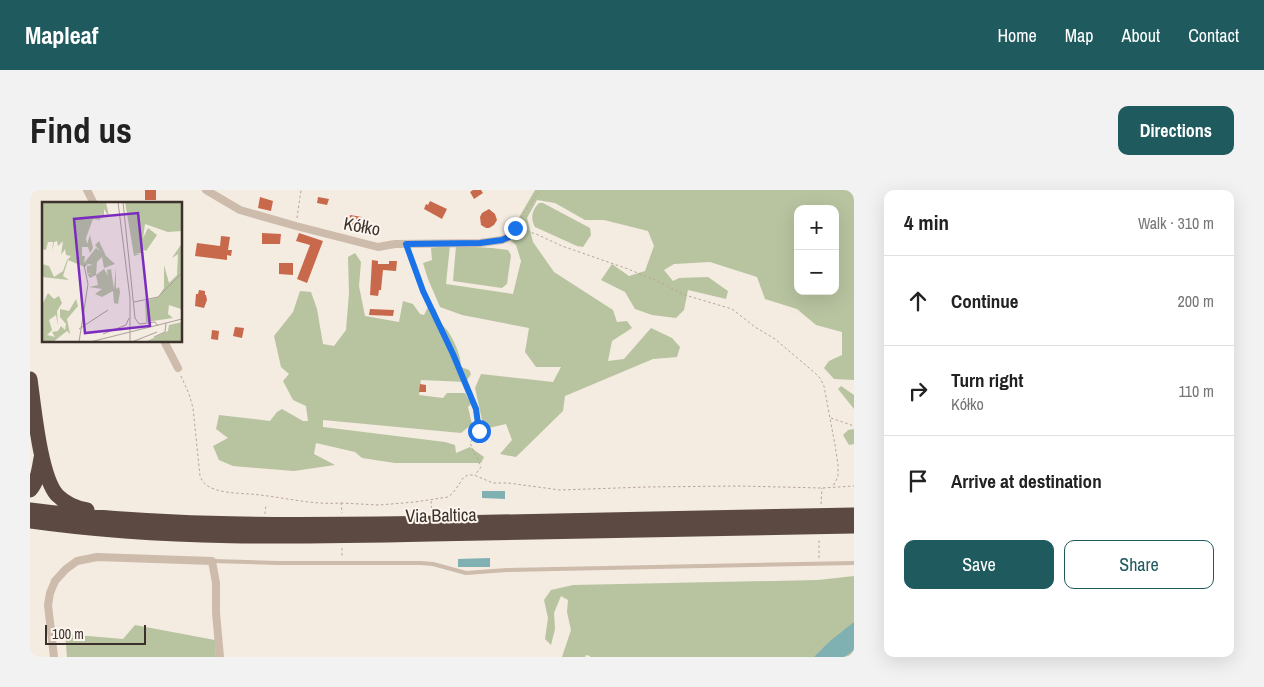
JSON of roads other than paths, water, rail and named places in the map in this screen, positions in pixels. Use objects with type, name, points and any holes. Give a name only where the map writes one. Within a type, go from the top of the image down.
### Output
[{"type":"highway","points":[[30,380],[41,454],[47,476],[56,494],[80,509],[123,519]]},
{"type":"highway","points":[[30,490],[38,474],[41,454]]},
{"type":"highway","name":"Via Baltica","points":[[30,510],[123,519],[206,524],[368,524],[854,515]]},
{"type":"highway","name":"Via Baltica","points":[[34,522],[156,533],[257,536],[854,526]]},
{"type":"street","points":[[87,190],[93,202]]},
{"type":"street","name":"Kółko","points":[[206,190],[240,210],[378,248],[395,244],[480,243],[502,240],[509,237],[515,228]]},
{"type":"street","points":[[165,342],[178,368]]},
{"type":"street","points":[[54,657],[48,605],[55,581],[66,569],[77,562],[97,557],[212,561],[216,582],[216,613],[220,657]]},
{"type":"lane","points":[[212,561],[420,563],[433,564],[466,573],[507,570],[854,563]]},
{"type":"water","points":[[482,491],[505,491],[505,499],[482,498]]},
{"type":"water","points":[[490,558],[490,567],[458,567],[458,559]]},
{"type":"water","points":[[854,622],[854,650],[844,657],[814,657],[830,641]]}]
